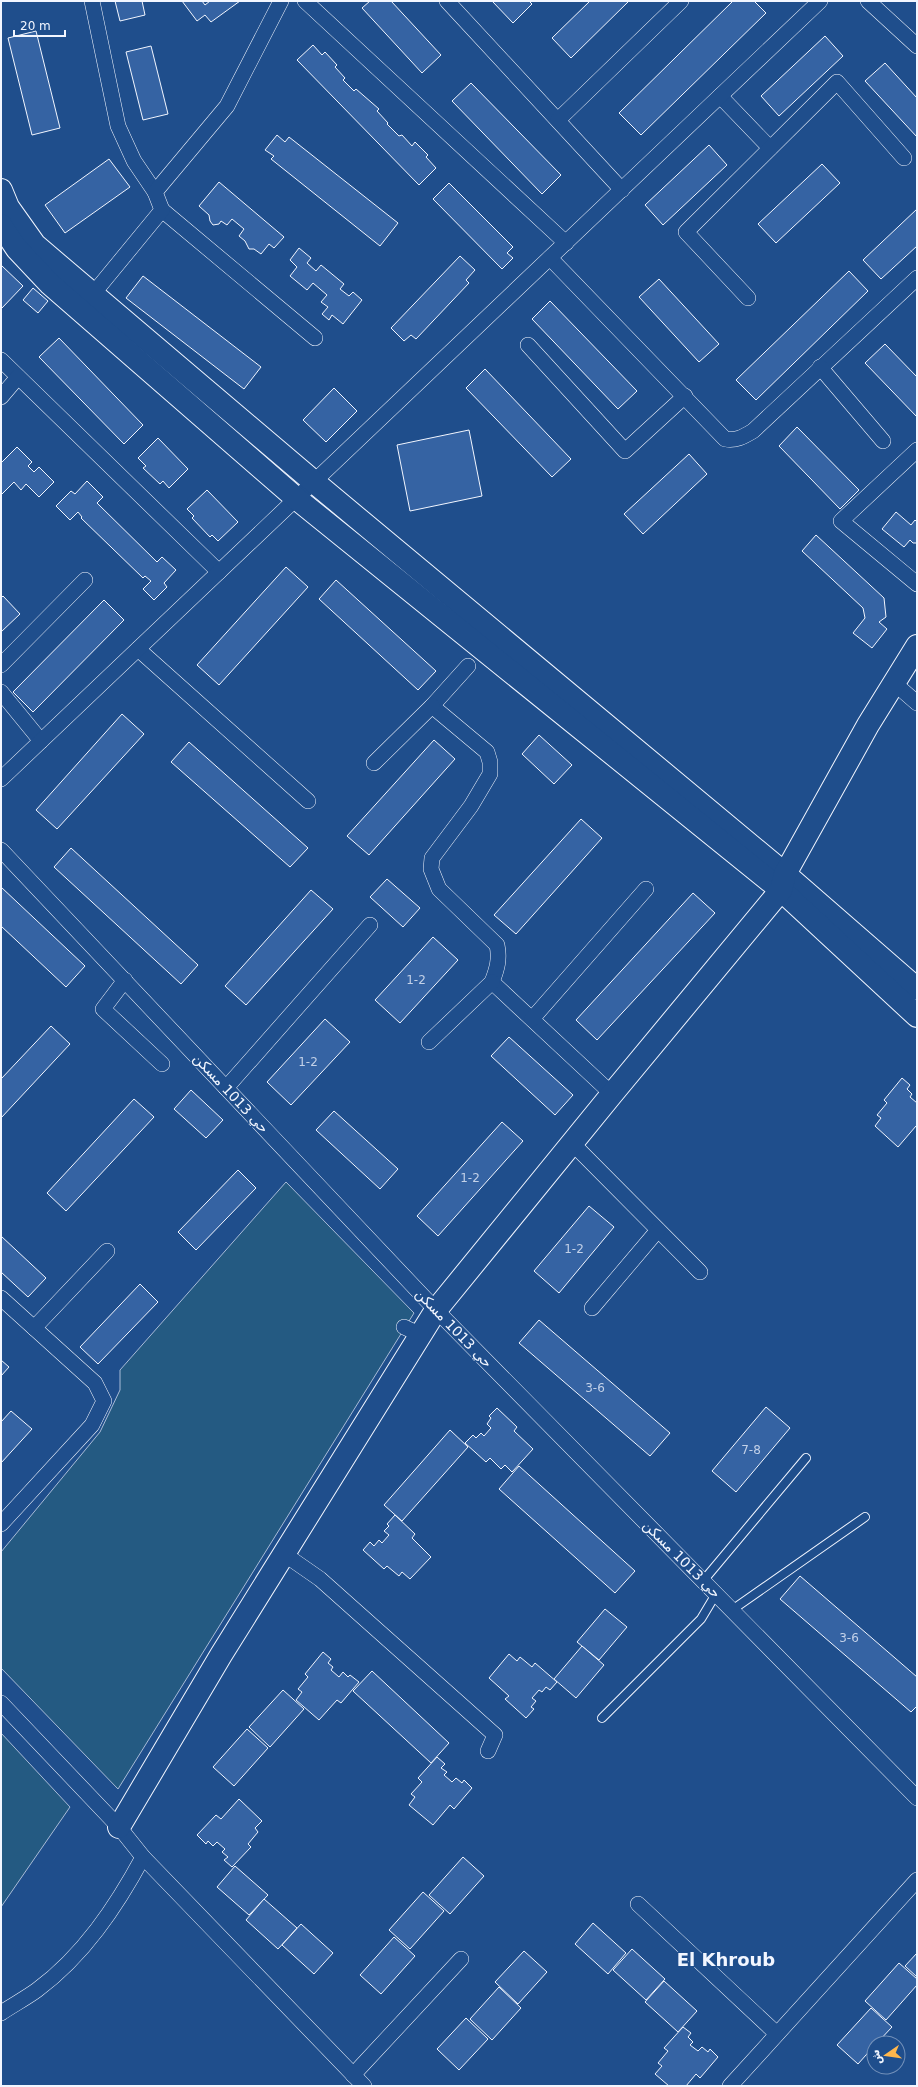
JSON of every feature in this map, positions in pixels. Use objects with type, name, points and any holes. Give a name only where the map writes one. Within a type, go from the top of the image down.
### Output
[{"type":"main road","points":[[3,207],[35,245],[783,882],[917,1016]]},
{"type":"main road","points":[[3,207],[17,249],[50,284],[297,499],[917,989]]},
{"type":"main road","points":[[119,1827],[221,1655],[284,1554],[413,1331],[436,1310],[783,882],[868,725],[917,646]]},
{"type":"street","points":[[92,1],[118,126],[134,161],[155,192],[162,210],[315,338]]},
{"type":"street","points":[[155,192],[227,106],[281,1]]},
{"type":"street","points":[[305,1],[566,243]]},
{"type":"street","points":[[447,1],[622,190]]},
{"type":"street","points":[[558,120],[681,1]]},
{"type":"street","points":[[1,779],[820,1]]},
{"type":"street","points":[[868,1],[917,46]]},
{"type":"street","points":[[748,298],[686,232],[837,82],[904,158]]},
{"type":"street","points":[[720,96],[770,148]]},
{"type":"street","points":[[93,294],[162,210]]},
{"type":"street","points":[[550,258],[725,439],[737,440],[753,431],[917,278]]},
{"type":"street","points":[[528,345],[625,451],[685,396]]},
{"type":"street","points":[[1,360],[219,572]]},
{"type":"street","points":[[820,367],[883,441]]},
{"type":"street","points":[[1,397],[18,377]]},
{"type":"street","points":[[917,450],[841,521],[917,584]]},
{"type":"street","points":[[1,665],[85,580]]},
{"type":"street","points":[[138,649],[308,801]]},
{"type":"street","points":[[374,763],[432,706],[468,666]]},
{"type":"street","points":[[894,683],[917,703]]},
{"type":"street","points":[[1,692],[41,741]]},
{"type":"street","points":[[429,1042],[492,982],[498,965],[499,955],[497,945],[439,889],[431,869],[432,858],[471,806],[490,774],[490,762],[487,752],[432,706]]},
{"type":"street","name":"حي 1013 مسكن","points":[[1,850],[436,1310],[917,1798]]},
{"type":"street","points":[[532,1019],[646,889]]},
{"type":"street","points":[[226,1088],[370,925]]},
{"type":"street","points":[[125,980],[103,1009],[162,1064]]},
{"type":"street","points":[[492,982],[612,1094]]},
{"type":"street","points":[[572,1143],[700,1272]]},
{"type":"street","points":[[592,1308],[658,1230]]},
{"type":"street","points":[[34,1328],[107,1251]]},
{"type":"street","points":[[1,1298],[95,1384],[104,1401],[92,1425],[1,1524]]},
{"type":"street","points":[[284,1554],[320,1579],[495,1735],[488,1751]]},
{"type":"street","points":[[1,1704],[119,1827],[143,1857],[364,2086]]},
{"type":"street","points":[[1,2013],[38,1990],[76,1955],[124,1894],[143,1857]]},
{"type":"street","points":[[730,2086],[917,1880]]},
{"type":"street","points":[[638,1904],[777,2034]]},
{"type":"street","points":[[353,2075],[461,1959]]},
{"type":"lane","points":[[703,1580],[806,1458]]},
{"type":"lane","points":[[732,1610],[865,1517]]},
{"type":"lane","points":[[602,1718],[701,1620],[716,1594]]},
{"type":"shaded area","points":[[286,1182],[414,1313],[118,1789],[1,1668],[1,1552],[100,1432],[120,1390],[120,1370]]},
{"type":"shaded area","points":[[1,1733],[70,1807],[1,1907]]},
{"type":"building","points":[[115,1],[142,1],[145,15],[120,21]]},
{"type":"building","points":[[182,1],[202,1],[205,5],[210,1],[240,1],[211,22],[205,15],[197,21]]},
{"type":"building","points":[[370,1],[391,1],[441,55],[422,73],[362,8]]},
{"type":"building","points":[[492,1],[529,1],[532,4],[513,23]]},
{"type":"building","points":[[590,1],[629,1],[571,58],[552,38]]},
{"type":"building","points":[[733,1],[754,1],[766,13],[641,135],[619,113]]},
{"type":"building","points":[[36,31],[60,128],[32,135],[8,38]]},
{"type":"building","points":[[825,36],[843,56],[779,116],[761,96]]},
{"type":"building","points":[[313,45],[322,55],[325,52],[337,65],[335,67],[345,78],[343,80],[354,91],[356,89],[379,109],[377,111],[399,136],[402,135],[412,146],[415,142],[428,155],[426,157],[436,168],[419,185],[297,60]]},
{"type":"building","points":[[151,46],[168,114],[143,120],[126,52]]},
{"type":"building","points":[[885,63],[917,98],[917,137],[865,81]]},
{"type":"building","points":[[471,83],[561,175],[542,194],[452,101]]},
{"type":"building","points":[[277,135],[285,142],[289,137],[398,223],[380,246],[271,159],[274,156],[265,150]]},
{"type":"building","points":[[709,145],[727,165],[663,225],[645,205]]},
{"type":"building","points":[[109,159],[130,187],[65,233],[45,205]]},
{"type":"building","points":[[822,164],[840,183],[776,243],[758,224]]},
{"type":"building","points":[[219,182],[284,237],[274,248],[269,244],[261,254],[254,249],[249,249],[245,241],[239,236],[244,229],[232,219],[227,225],[221,221],[219,224],[213,225],[210,221],[209,215],[199,206]]},
{"type":"building","points":[[449,183],[513,247],[507,253],[513,258],[502,269],[433,199]]},
{"type":"building","points":[[917,209],[917,246],[881,279],[863,260]]},
{"type":"building","points":[[299,248],[311,258],[307,263],[316,271],[321,265],[344,284],[340,289],[349,296],[353,292],[362,300],[343,324],[332,315],[329,320],[322,314],[328,307],[321,302],[327,295],[313,283],[307,290],[290,276],[297,267],[290,260]]},
{"type":"building","points":[[460,256],[475,270],[466,280],[469,283],[416,339],[411,335],[404,341],[391,328]]},
{"type":"building","points":[[1,265],[23,286],[1,309]]},
{"type":"building","points":[[849,271],[868,291],[756,400],[736,380]]},
{"type":"building","points":[[143,276],[261,367],[244,389],[126,298]]},
{"type":"building","points":[[659,279],[719,344],[699,362],[639,297]]},
{"type":"building","points":[[33,288],[48,301],[38,313],[23,300]]},
{"type":"building","points":[[550,301],[637,391],[618,409],[532,319]]},
{"type":"building","points":[[59,338],[143,425],[124,444],[39,357]]},
{"type":"building","points":[[885,344],[917,377],[917,417],[865,363]]},
{"type":"building","points":[[485,369],[571,459],[552,477],[466,388]]},
{"type":"building","points":[[334,388],[357,411],[326,442],[303,420]]},
{"type":"building","points":[[797,427],[859,490],[840,509],[779,446]]},
{"type":"building","points":[[469,430],[482,496],[410,511],[397,445]]},
{"type":"building","points":[[158,438],[188,469],[169,488],[163,481],[160,484],[143,468],[146,466],[138,458]]},
{"type":"building","points":[[17,447],[32,462],[28,466],[34,472],[39,467],[54,482],[39,497],[26,484],[21,490],[14,482],[1,495],[1,463]]},
{"type":"building","points":[[689,454],[707,474],[643,534],[624,514]]},
{"type":"building","points":[[87,481],[103,497],[97,503],[157,562],[162,557],[176,570],[164,583],[167,587],[154,600],[143,589],[151,581],[145,576],[143,578],[81,518],[82,517],[78,512],[70,520],[56,506],[71,491],[75,494]]},
{"type":"building","points":[[207,490],[238,522],[218,541],[212,535],[210,537],[192,518],[194,516],[187,509]]},
{"type":"building","points":[[896,512],[911,525],[915,520],[917,522],[917,543],[913,543],[910,540],[904,547],[882,529]]},
{"type":"building","points":[[816,535],[884,598],[886,617],[879,622],[887,629],[872,648],[853,633],[865,618],[863,608],[802,551]]},
{"type":"building","points":[[286,567],[308,587],[219,685],[197,665]]},
{"type":"building","points":[[336,580],[436,671],[418,690],[319,599]]},
{"type":"building","points":[[3,596],[20,614],[1,632],[1,598]]},
{"type":"building","points":[[104,600],[124,620],[33,712],[13,692]]},
{"type":"building","points":[[122,714],[144,734],[57,829],[36,810]]},
{"type":"building","points":[[539,735],[572,765],[554,784],[522,754]]},
{"type":"building","points":[[434,740],[455,759],[369,855],[347,836]]},
{"type":"building","points":[[189,742],[308,848],[290,867],[171,762]]},
{"type":"building","points":[[581,819],[602,838],[516,934],[494,915]]},
{"type":"building","points":[[71,848],[198,965],[181,984],[54,867]]},
{"type":"building","points":[[387,879],[420,908],[403,927],[370,897]]},
{"type":"building","points":[[1,887],[85,966],[66,987],[1,926]]},
{"type":"building","points":[[311,890],[333,909],[246,1005],[225,986]]},
{"type":"building","points":[[693,893],[715,913],[597,1040],[576,1020]]},
{"type":"building","points":[[433,937],[458,960],[400,1023],[375,1000]]},
{"type":"building","points":[[325,1019],[350,1042],[291,1105],[267,1082]]},
{"type":"building","points":[[51,1026],[70,1044],[1,1118],[1,1079]]},
{"type":"building","points":[[509,1037],[573,1095],[555,1115],[491,1056]]},
{"type":"building","points":[[902,1078],[910,1085],[907,1089],[912,1094],[910,1097],[917,1103],[917,1127],[916,1126],[898,1147],[875,1126],[881,1118],[877,1115],[887,1103],[884,1100]]},
{"type":"building","points":[[191,1090],[223,1120],[206,1138],[174,1109]]},
{"type":"building","points":[[134,1099],[154,1117],[66,1211],[47,1193]]},
{"type":"building","points":[[334,1111],[398,1169],[380,1189],[316,1130]]},
{"type":"building","points":[[502,1122],[523,1141],[438,1236],[417,1216]]},
{"type":"building","points":[[238,1170],[256,1188],[196,1250],[178,1232]]},
{"type":"building","points":[[589,1206],[614,1227],[559,1293],[534,1271]]},
{"type":"building","points":[[1,1236],[46,1278],[28,1297],[1,1272]]},
{"type":"building","points":[[140,1284],[158,1302],[98,1364],[80,1347]]},
{"type":"building","points":[[539,1320],[670,1433],[650,1456],[519,1343]]},
{"type":"building","points":[[1,1360],[9,1367],[1,1376]]},
{"type":"building","points":[[766,1407],[790,1428],[736,1492],[712,1471]]},
{"type":"building","points":[[497,1408],[517,1427],[514,1431],[533,1449],[512,1472],[505,1465],[501,1469],[490,1458],[486,1462],[465,1443],[473,1435],[476,1438],[481,1433],[484,1436],[491,1428],[487,1424],[491,1418],[489,1416]]},
{"type":"building","points":[[11,1411],[32,1429],[1,1463],[1,1422]]},
{"type":"building","points":[[450,1430],[468,1447],[402,1521],[384,1505]]},
{"type":"building","points":[[519,1466],[635,1571],[615,1593],[499,1489]]},
{"type":"building","points":[[395,1515],[415,1534],[412,1538],[431,1557],[410,1579],[402,1572],[399,1576],[387,1566],[384,1569],[363,1550],[370,1542],[374,1546],[379,1540],[382,1543],[389,1535],[384,1531],[389,1526],[387,1524]]},
{"type":"building","points":[[800,1576],[917,1677],[917,1706],[911,1712],[780,1599]]},
{"type":"building","points":[[605,1609],[627,1627],[599,1660],[577,1642]]},
{"type":"building","points":[[582,1646],[604,1665],[576,1698],[554,1679]]},
{"type":"building","points":[[323,1652],[331,1659],[328,1663],[333,1667],[331,1670],[339,1677],[343,1672],[348,1677],[350,1675],[359,1682],[341,1703],[337,1700],[319,1720],[296,1700],[302,1692],[298,1689],[308,1677],[305,1674]]},
{"type":"building","points":[[509,1654],[517,1661],[520,1657],[532,1667],[535,1663],[557,1682],[550,1690],[546,1687],[542,1692],[539,1690],[532,1698],[536,1701],[531,1707],[534,1709],[526,1718],[505,1699],[509,1696],[489,1678]]},
{"type":"building","points":[[372,1671],[449,1743],[431,1763],[353,1691]]},
{"type":"building","points":[[283,1690],[304,1709],[270,1747],[249,1727]]},
{"type":"building","points":[[247,1729],[268,1748],[234,1786],[213,1767]]},
{"type":"building","points":[[437,1757],[445,1764],[441,1768],[447,1772],[444,1775],[452,1782],[456,1778],[462,1783],[464,1780],[472,1788],[454,1809],[450,1805],[433,1825],[409,1805],[415,1797],[411,1794],[422,1782],[418,1778]]},
{"type":"building","points":[[239,1799],[262,1821],[255,1828],[258,1832],[248,1844],[251,1847],[232,1867],[224,1860],[228,1857],[222,1852],[225,1849],[217,1842],[213,1846],[208,1841],[206,1844],[197,1835],[216,1815],[221,1819]]},
{"type":"building","points":[[463,1857],[484,1876],[450,1914],[429,1895]]},
{"type":"building","points":[[235,1866],[268,1895],[249,1915],[217,1887]]},
{"type":"building","points":[[423,1892],[444,1911],[410,1949],[389,1930]]},
{"type":"building","points":[[264,1899],[297,1928],[278,1949],[246,1920]]},
{"type":"building","points":[[593,1923],[626,1953],[608,1974],[575,1944]]},
{"type":"building","points":[[301,1924],[333,1953],[314,1974],[282,1945]]},
{"type":"building","points":[[394,1937],[415,1956],[381,1994],[360,1975]]},
{"type":"building","points":[[632,1949],[665,1979],[646,2000],[613,1970]]},
{"type":"building","points":[[524,1951],[547,1972],[518,2004],[495,1982]]},
{"type":"building","points":[[917,1953],[917,1977],[905,1966]]},
{"type":"building","points":[[899,1963],[917,1979],[917,1985],[886,2020],[865,2001]]},
{"type":"building","points":[[664,1981],[697,2011],[678,2032],[645,2002]]},
{"type":"building","points":[[499,1987],[521,2008],[492,2040],[470,2019]]},
{"type":"building","points":[[871,2008],[892,2027],[884,2035],[866,2035],[866,2055],[858,2064],[837,2045]]},
{"type":"building","points":[[466,2018],[488,2039],[459,2070],[437,2049]]},
{"type":"building","points":[[683,2027],[691,2033],[688,2037],[693,2042],[690,2045],[698,2051],[702,2047],[708,2052],[710,2049],[718,2057],[700,2078],[696,2074],[686,2086],[669,2086],[655,2074],[662,2066],[658,2063],[668,2051],[664,2048]]},
{"type":"district","name":"El Khroub","points":[[726,1959]]}]
